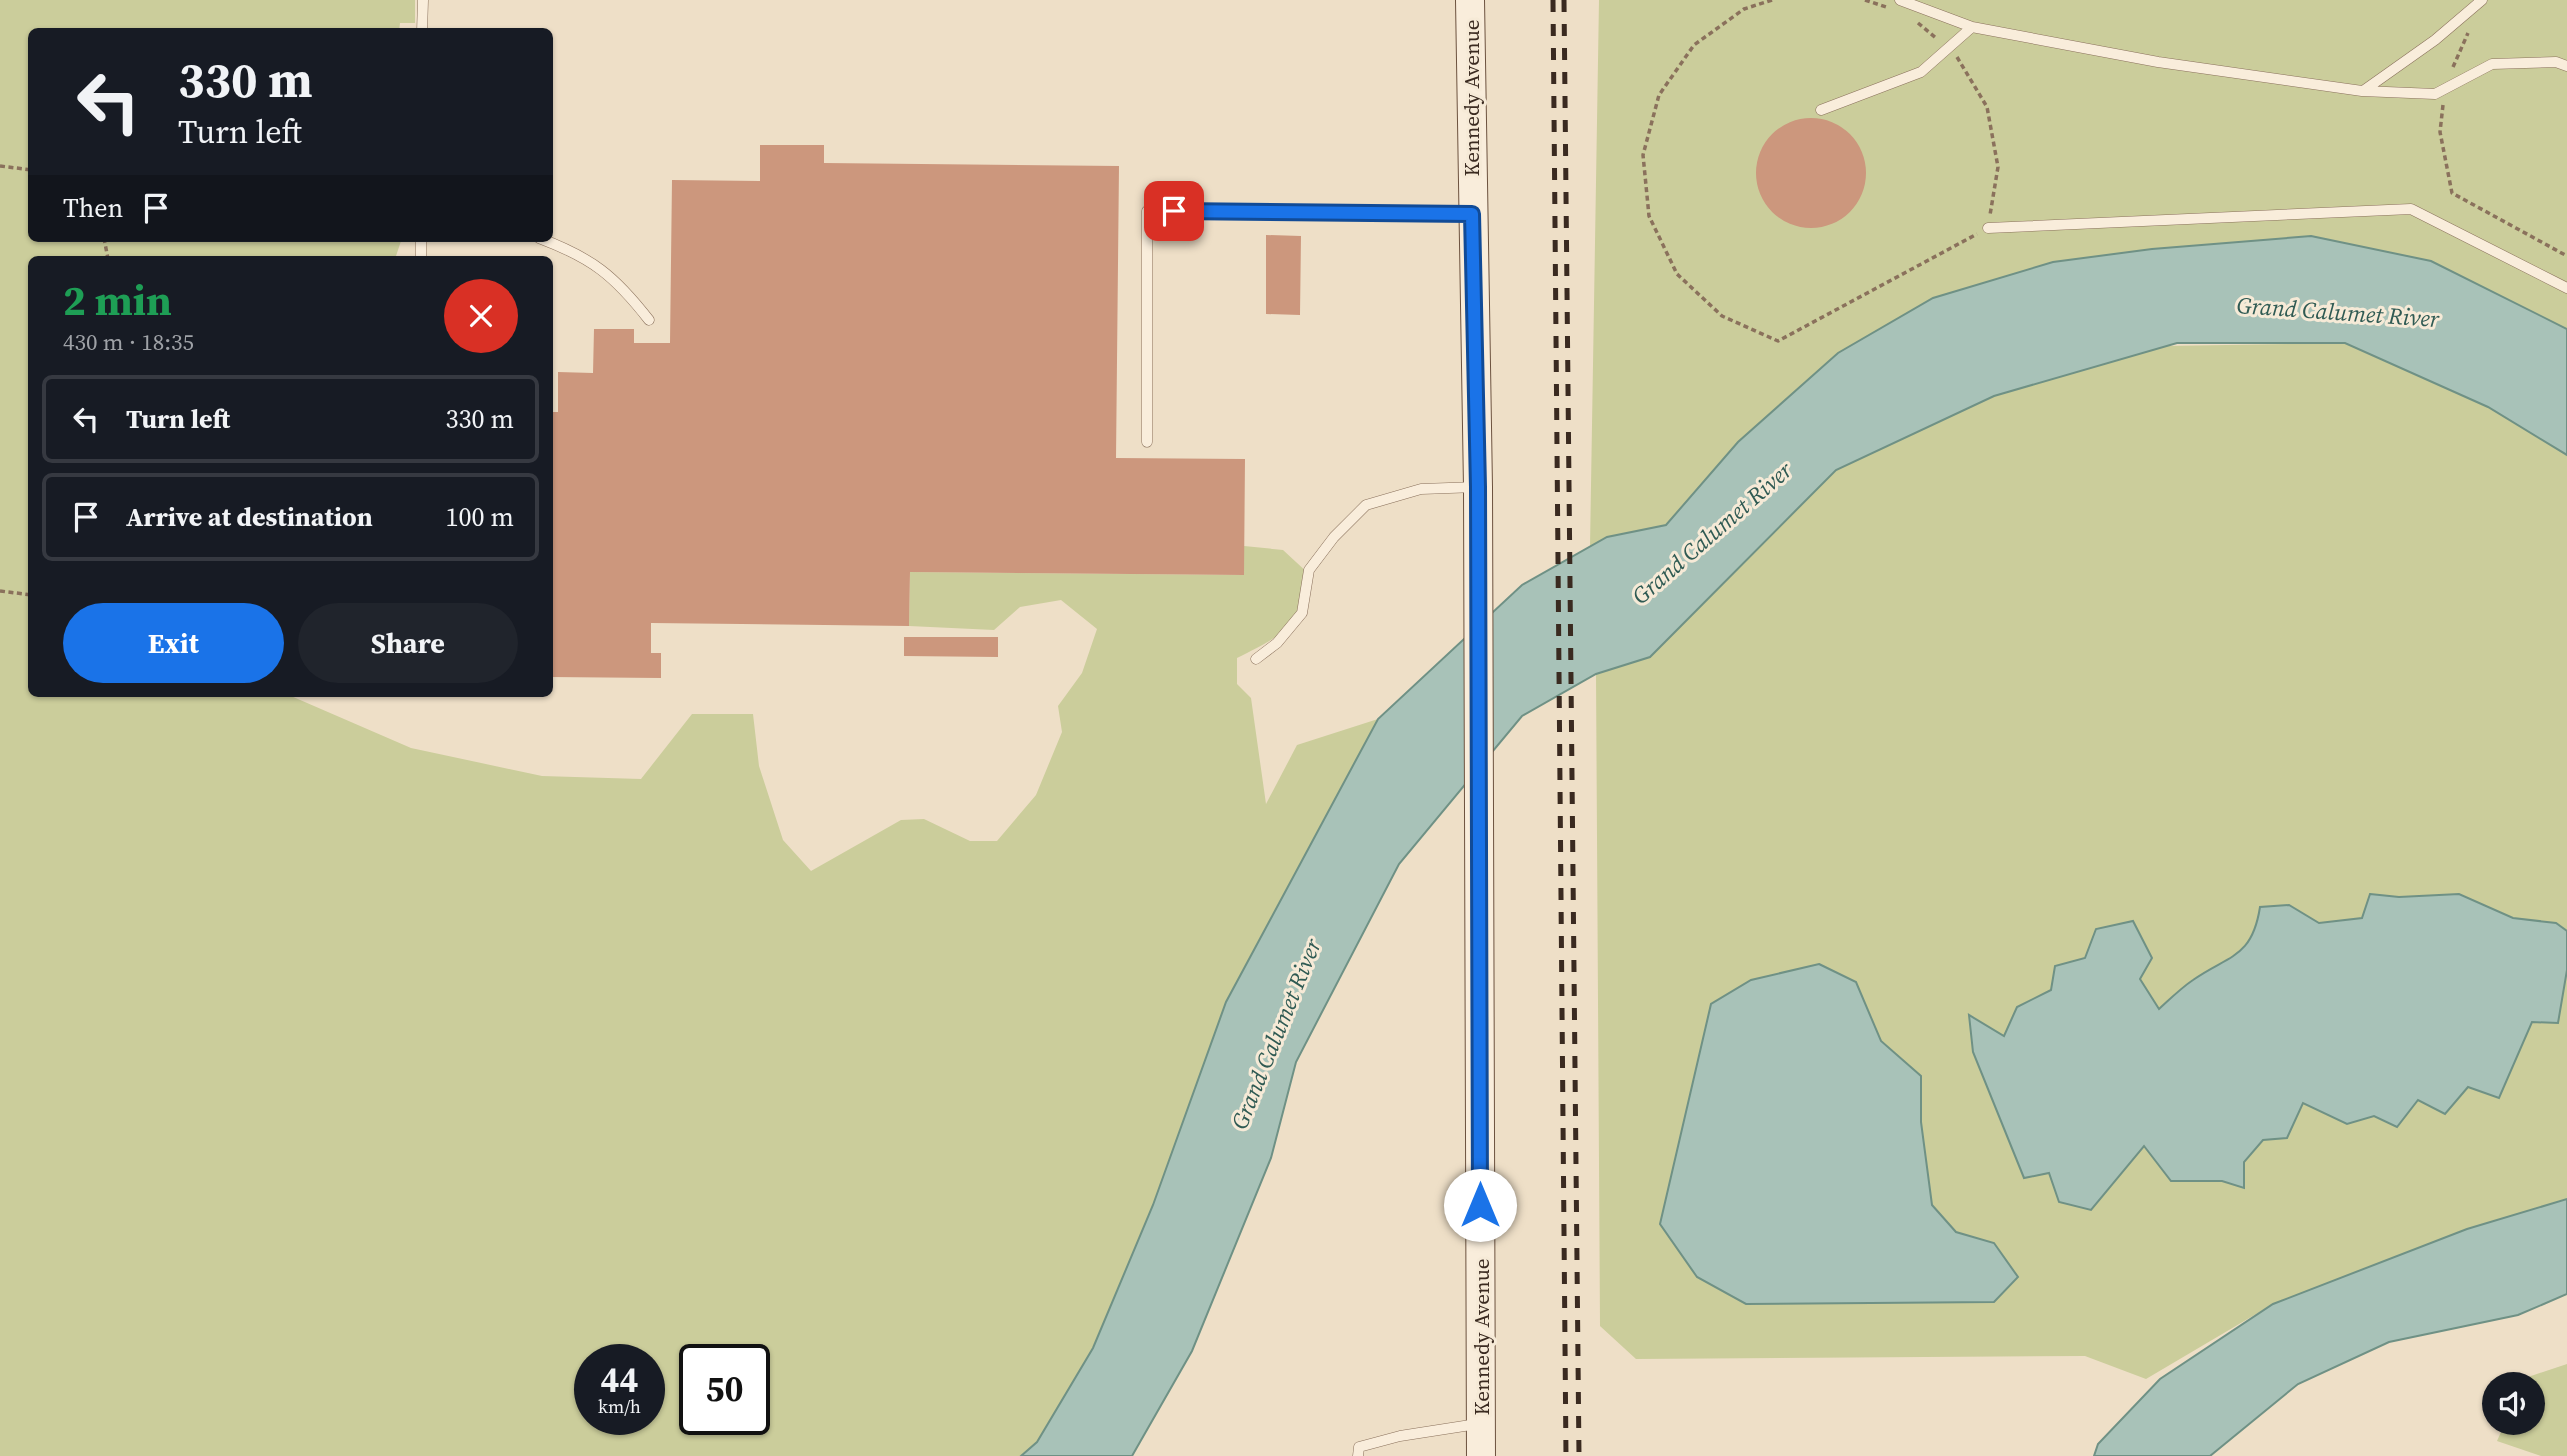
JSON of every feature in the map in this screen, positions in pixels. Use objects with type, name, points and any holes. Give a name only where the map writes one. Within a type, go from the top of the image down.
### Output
[{"type":"main road","name":"Kennedy Avenue","points":[[1471,0],[1478,487],[1476,596],[1481,1456]]},
{"type":"lane","points":[[422,28],[423,0]]},
{"type":"lane","points":[[1900,0],[1972,27],[2158,62],[2362,91],[2435,94],[2492,64],[2556,62],[2567,66]]},
{"type":"lane","points":[[2362,91],[2435,40],[2482,0]]},
{"type":"lane","points":[[1821,110],[1921,72],[1972,27]]},
{"type":"lane","points":[[1988,228],[2411,209],[2567,288]]},
{"type":"lane","points":[[1147,442],[1147,211],[1472,214]]},
{"type":"lane","points":[[550,242],[579,253],[609,275],[649,320]]},
{"type":"lane","points":[[1256,659],[1277,643],[1302,613],[1309,570],[1334,537],[1366,505],[1421,489],[1478,487]]},
{"type":"lane","points":[[1359,1456],[1359,1447],[1400,1436],[1481,1424]]},
{"type":"path","points":[[1772,0],[1744,9],[1694,45],[1658,96],[1643,155],[1649,216],[1677,274],[1722,316],[1778,341],[1988,228],[1998,167],[1987,107],[1955,54],[1908,15]]},
{"type":"path","points":[[1865,0],[1897,11]]},
{"type":"path","points":[[2470,29],[2445,89],[2440,132],[2452,193],[2567,256]]},
{"type":"path","points":[[0,166],[28,170]]},
{"type":"path","points":[[0,591],[28,594]]},
{"type":"green space","points":[[0,0],[415,0],[415,23],[400,23],[399,28],[28,28],[28,242],[401,242],[396,256],[28,256],[28,697],[293,697],[411,748],[542,776],[641,779],[692,714],[753,714],[759,766],[783,840],[811,871],[901,820],[924,819],[970,841],[997,841],[1036,795],[1062,732],[1058,706],[1082,673],[1097,629],[1061,600],[1020,607],[994,630],[909,626],[910,572],[1243,575],[1244,546],[1283,550],[1309,574],[1301,607],[1287,628],[1237,658],[1237,684],[1251,698],[1266,804],[1297,745],[1378,719],[1226,1002],[1153,1205],[1093,1348],[1037,1442],[1021,1456],[0,1456]]},
{"type":"green space","points":[[1599,0],[2567,0],[2567,329],[2431,261],[1933,298],[1839,353],[1738,442],[1666,525],[1607,537],[1590,547]]},
{"type":"green space","points":[[2345,343],[2488,407],[2567,455],[2567,1199],[2467,1229],[2273,1304],[2146,1379],[2085,1356],[1636,1359],[1600,1326],[1596,674],[1650,657],[1836,470],[1994,396],[2165,346]]},
{"type":"green space","points":[[2567,1364],[2567,1456],[2541,1456],[2497,1441],[2500,1435],[2545,1435],[2543,1372]]},
{"type":"water","name":"Grand Calumet River","points":[[2311,236],[2431,261],[2567,329],[2567,455],[2488,407],[2345,343],[2177,343],[1994,396],[1836,470],[1650,657],[1596,674],[1522,716],[1399,864],[1296,1062],[1271,1158],[1192,1351],[1132,1456],[1021,1456],[1037,1442],[1093,1348],[1153,1205],[1226,1002],[1378,719],[1522,585],[1607,537],[1666,525],[1738,442],[1838,353],[1933,298],[2053,262],[2152,249]]},
{"type":"water","points":[[2370,894],[2399,897],[2459,894],[2513,918],[2556,923],[2567,931],[2567,970],[2558,1023],[2532,1022],[2499,1098],[2468,1087],[2445,1114],[2418,1100],[2397,1127],[2374,1116],[2347,1124],[2303,1103],[2287,1138],[2263,1140],[2244,1162],[2244,1188],[2222,1181],[2171,1181],[2144,1146],[2091,1210],[2059,1202],[2049,1173],[2024,1178],[1973,1052],[1969,1015],[2004,1036],[2017,1007],[2051,990],[2055,966],[2085,958],[2096,929],[2133,921],[2152,958],[2140,979],[2159,1009],[2189,983],[2237,954],[2245,946],[2256,924],[2260,907],[2289,905],[2319,923],[2362,918]]},
{"type":"water","points":[[1819,964],[1856,982],[1881,1041],[1921,1076],[1921,1122],[1932,1205],[1956,1232],[1994,1243],[2018,1277],[1994,1302],[1746,1304],[1697,1277],[1660,1224],[1711,1004],[1751,980]]},
{"type":"water","points":[[2567,1199],[2567,1294],[2518,1315],[2389,1342],[2298,1384],[2210,1456],[2094,1456],[2098,1444],[2160,1379],[2273,1304],[2467,1229]]},
{"type":"building","points":[[1811,118],[1832,122],[1850,134],[1862,152],[1866,173],[1862,194],[1850,212],[1832,224],[1811,228],[1790,224],[1772,212],[1760,194],[1756,173],[1760,152],[1772,134],[1790,122]]},
{"type":"building","points":[[760,145],[824,145],[824,163],[1119,166],[1116,458],[1245,459],[1244,575],[910,572],[909,626],[651,623],[651,653],[661,653],[661,678],[553,677],[553,412],[558,412],[558,372],[593,373],[594,329],[634,329],[634,343],[670,343],[672,180],[760,181]]},
{"type":"building","points":[[1266,235],[1301,236],[1300,315],[1266,314]]},
{"type":"building","points":[[904,637],[998,637],[998,657],[904,656]]},
{"type":"railway","points":[[1553,0],[1566,1456]]},
{"type":"railway","points":[[1564,0],[1579,1456]]},
{"type":"route","points":[[1174,211],[1472,214],[1478,487],[1476,596],[1480,1205]]}]
